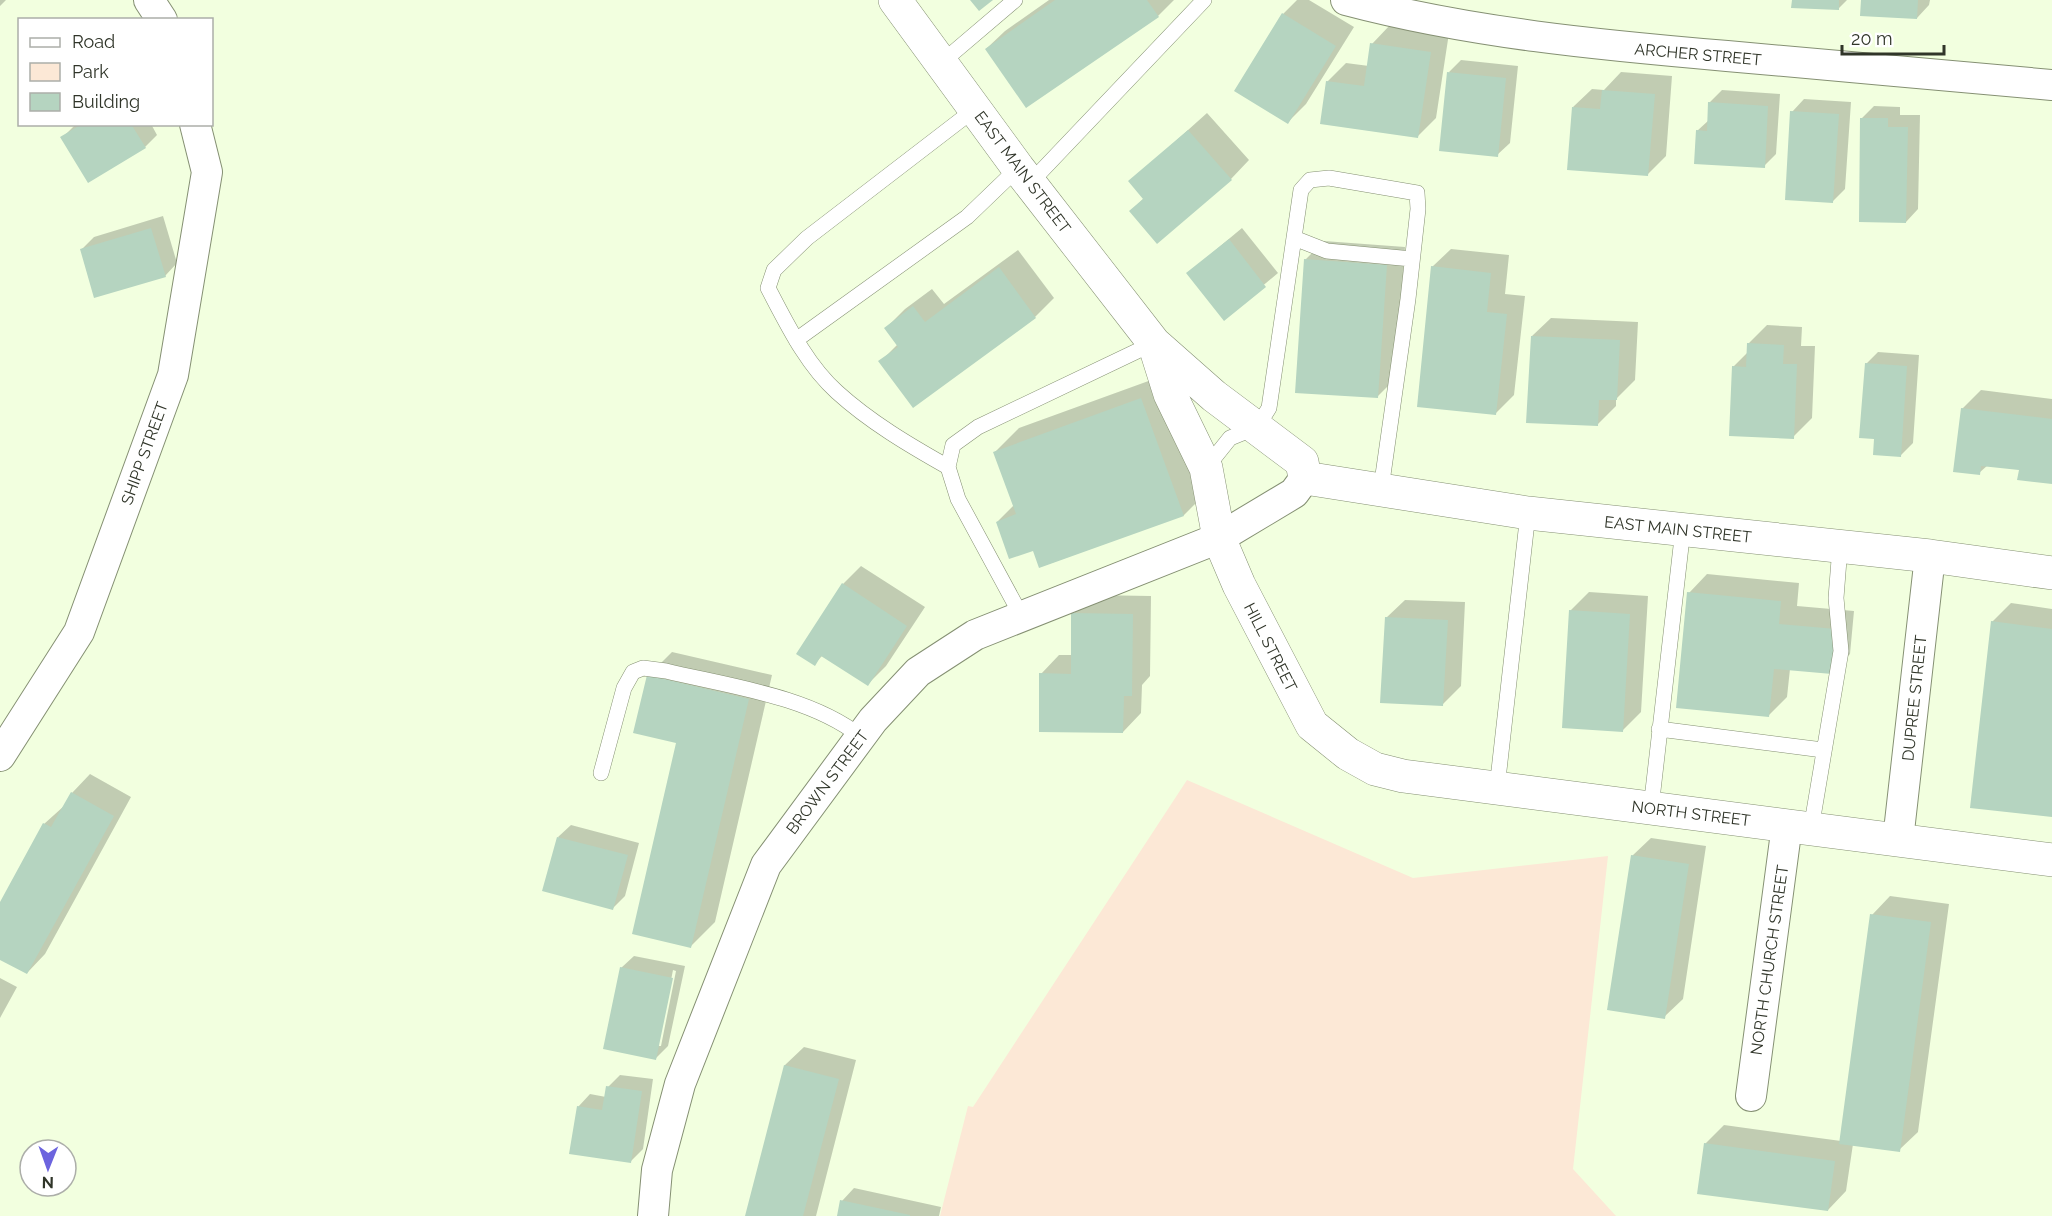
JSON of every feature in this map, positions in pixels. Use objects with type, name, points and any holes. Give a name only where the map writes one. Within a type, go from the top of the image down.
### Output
[{"type":"main road","name":"EAST MAIN STREET","points":[[895,0],[1024,176],[1154,342],[1214,396],[1302,462],[1305,478],[1528,513],[1930,556],[2052,573]]},
{"type":"main road","name":"EAST MAIN STREET","points":[[1154,342],[1170,394],[1206,468],[1219,538]]},
{"type":"main road","name":"HILL STREET","points":[[1219,538],[1239,585],[1312,725],[1337,746]]},
{"type":"main road","name":"NORTH STREET","points":[[1337,746],[1375,770],[1403,776],[2052,860]]},
{"type":"street","points":[[149,0],[161,18]]},
{"type":"street","name":"ARCHER STREET","points":[[1346,0],[1396,13],[1465,26],[1583,44],[2052,85]]},
{"type":"street","name":"SHIPP STREET","points":[[0,756],[79,632],[173,375],[207,172],[196,126]]},
{"type":"street","points":[[1219,538],[1294,493],[1305,478]]},
{"type":"street","name":"BROWN STREET","points":[[653,1216],[657,1170],[680,1084],[766,865],[860,736],[918,672],[975,635],[1219,538]]},
{"type":"street","name":"DUPREE STREET","points":[[1898,840],[1930,556]]},
{"type":"street","name":"NORTH CHURCH STREET","points":[[1751,1096],[1799,827]]},
{"type":"lane","points":[[941,63],[1015,0]]},
{"type":"lane","points":[[796,340],[1024,176],[1204,0]]},
{"type":"lane","points":[[948,467],[889,433],[835,391],[796,340],[768,288],[774,270],[807,238],[975,109]]},
{"type":"lane","points":[[1206,468],[1230,438],[1257,427],[1269,408],[1300,190],[1310,180],[1329,178],[1392,187],[1416,193],[1418,208],[1412,259],[1381,489]]},
{"type":"lane","points":[[1294,237],[1327,250],[1412,259]]},
{"type":"lane","points":[[1022,617],[958,499],[948,467],[953,445],[978,427],[1154,342]]},
{"type":"lane","points":[[1497,788],[1528,513]]},
{"type":"lane","points":[[1650,808],[1683,529]]},
{"type":"lane","points":[[1799,827],[1823,750],[1841,651],[1836,598],[1840,547]]},
{"type":"lane","points":[[601,774],[624,688],[633,672],[644,668],[666,670],[807,706],[840,720],[860,736]]},
{"type":"lane","points":[[1659,729],[1823,750]]},
{"type":"green space","points":[[1187,780],[1413,878],[1608,856],[1573,1169],[1616,1216],[940,1216],[968,1106],[973,1107]]},
{"type":"building","points":[[970,0],[993,0],[979,11]]},
{"type":"building","points":[[1055,0],[1147,0],[1159,17],[1026,108],[985,49]]},
{"type":"building","points":[[1792,0],[1839,0],[1839,10],[1791,8]]},
{"type":"building","points":[[1861,0],[1918,0],[1917,19],[1860,16]]},
{"type":"building","points":[[1282,13],[1336,46],[1288,124],[1234,91]]},
{"type":"building","points":[[1370,43],[1431,52],[1418,138],[1320,124],[1326,81],[1364,86]]},
{"type":"building","points":[[1447,72],[1506,78],[1498,157],[1439,151]]},
{"type":"building","points":[[1602,90],[1655,94],[1648,176],[1567,170],[1572,107],[1600,109]]},
{"type":"building","points":[[1708,102],[1768,106],[1765,168],[1694,164],[1696,130],[1707,131]]},
{"type":"building","points":[[1790,111],[1839,114],[1833,203],[1785,200]]},
{"type":"building","points":[[1860,118],[1888,118],[1888,127],[1908,127],[1906,223],[1859,222]]},
{"type":"building","points":[[79,126],[132,126],[146,148],[88,183],[60,137]]},
{"type":"building","points":[[1188,130],[1232,180],[1157,244],[1129,211],[1143,199],[1128,181]]},
{"type":"building","points":[[151,228],[166,277],[94,298],[80,249]]},
{"type":"building","points":[[1229,239],[1266,287],[1224,321],[1186,273]]},
{"type":"building","points":[[1304,259],[1387,265],[1378,398],[1295,393]]},
{"type":"building","points":[[1431,266],[1491,273],[1487,312],[1507,314],[1496,415],[1417,407]]},
{"type":"building","points":[[999,267],[1036,318],[913,408],[878,361],[898,347],[884,328],[913,306],[925,322]]},
{"type":"building","points":[[1531,336],[1620,340],[1617,400],[1599,400],[1598,426],[1526,423]]},
{"type":"building","points":[[1747,343],[1784,345],[1783,364],[1797,364],[1794,439],[1729,436],[1732,366],[1746,367]]},
{"type":"building","points":[[1865,363],[1907,366],[1901,457],[1873,455],[1874,439],[1859,438]]},
{"type":"building","points":[[1141,398],[1184,516],[1039,568],[1033,551],[1009,559],[996,522],[1016,514],[993,452]]},
{"type":"building","points":[[1961,408],[2052,419],[2052,484],[2017,480],[2019,470],[1981,466],[1980,475],[1953,472]]},
{"type":"building","points":[[842,583],[907,626],[868,686],[821,656],[815,666],[796,654]]},
{"type":"building","points":[[1687,592],[1781,601],[1779,624],[1836,629],[1832,674],[1774,669],[1769,717],[1676,708]]},
{"type":"building","points":[[1569,610],[1630,614],[1623,732],[1562,728]]},
{"type":"building","points":[[1071,613],[1133,614],[1132,696],[1124,696],[1123,733],[1039,732],[1039,673],[1071,674]]},
{"type":"building","points":[[1385,617],[1448,620],[1443,706],[1380,703]]},
{"type":"building","points":[[1991,621],[2052,629],[2052,817],[1970,808]]},
{"type":"building","points":[[647,675],[749,699],[691,948],[632,934],[676,743],[633,733]]},
{"type":"building","points":[[71,792],[114,816],[27,974],[0,960],[0,902],[43,823],[51,827]]},
{"type":"building","points":[[557,837],[628,855],[613,910],[542,891]]},
{"type":"building","points":[[1631,855],[1689,864],[1665,1019],[1607,1010]]},
{"type":"building","points":[[1870,914],[1931,922],[1900,1152],[1839,1144]]},
{"type":"building","points":[[620,967],[673,978],[656,1060],[603,1049]]},
{"type":"building","points":[[784,1065],[839,1079],[803,1216],[745,1216]]},
{"type":"building","points":[[606,1086],[642,1091],[631,1163],[569,1154],[577,1106],[602,1110]]},
{"type":"building","points":[[1704,1143],[1835,1161],[1828,1211],[1697,1194]]},
{"type":"building","points":[[840,1200],[910,1215],[910,1216],[837,1216]]}]
